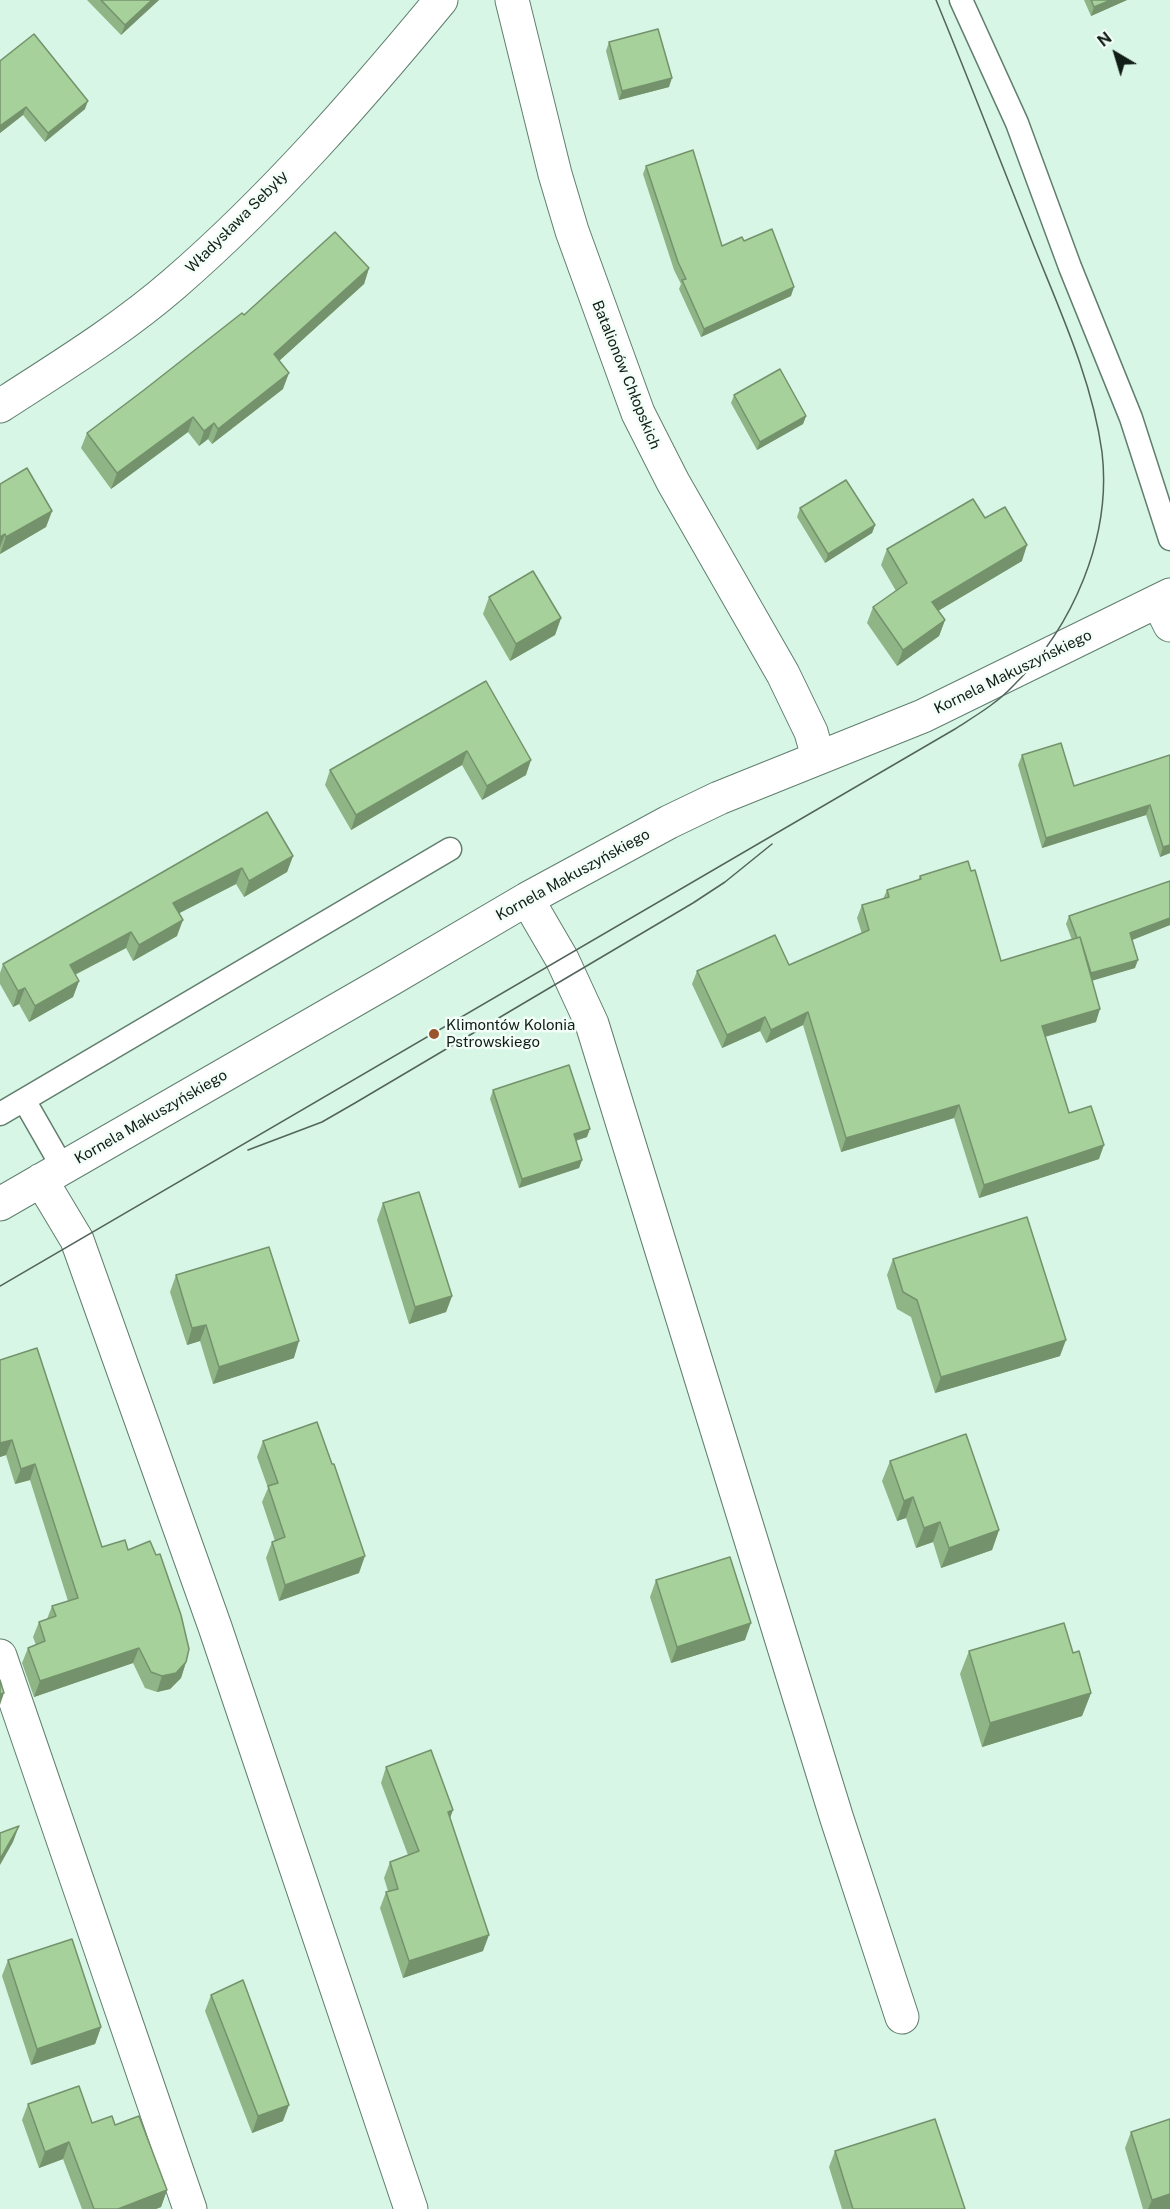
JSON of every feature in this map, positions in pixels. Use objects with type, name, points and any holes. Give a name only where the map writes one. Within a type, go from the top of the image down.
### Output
[{"type":"street","name":"Władysława Sebyły","points":[[0,406],[113,332],[174,283],[234,230],[375,79],[441,0]]},
{"type":"street","name":"Batalionów Chłopskich","points":[[512,0],[555,174],[572,231],[638,413],[655,449],[787,682],[811,732],[818,757]]},
{"type":"street","name":"Kornela Makuszyńskiego","points":[[0,1204],[527,899],[669,822],[719,798],[923,716],[1166,607]]},
{"type":"street","points":[[527,899],[562,959],[592,1024],[837,1819],[902,2017]]},
{"type":"street","points":[[52,1174],[215,1627],[411,2209]]},
{"type":"street","points":[[0,1656],[190,2209]]},
{"type":"lane","points":[[962,0],[1017,123],[1070,267],[1131,418],[1170,539]]},
{"type":"lane","points":[[0,1114],[450,849]]},
{"type":"lane","points":[[24,1100],[52,1174]]},
{"type":"building","points":[[101,0],[152,0],[125,25]]},
{"type":"building","points":[[1091,0],[1111,0],[1094,7]]},
{"type":"building","points":[[658,29],[672,78],[622,91],[609,42]]},
{"type":"building","points":[[34,34],[88,101],[48,133],[26,107],[0,126],[0,61]]},
{"type":"building","points":[[693,150],[722,246],[742,237],[744,241],[772,229],[794,287],[704,329],[682,280],[686,279],[678,262],[646,166]]},
{"type":"building","points":[[335,232],[369,268],[274,354],[289,373],[218,429],[214,423],[204,431],[193,417],[117,473],[87,433],[242,313],[244,315]]},
{"type":"building","points":[[780,369],[806,416],[760,442],[734,395]]},
{"type":"building","points":[[27,468],[52,511],[6,537],[5,534],[0,537],[0,484]]},
{"type":"building","points":[[846,480],[875,525],[828,554],[800,508]]},
{"type":"building","points":[[973,499],[985,518],[1005,507],[1027,545],[932,602],[945,620],[903,650],[873,607],[907,583],[887,549]]},
{"type":"building","points":[[533,571],[561,618],[516,644],[489,597]]},
{"type":"building","points":[[486,681],[531,760],[487,786],[467,751],[356,815],[330,770]]},
{"type":"building","points":[[1061,743],[1074,786],[1170,755],[1170,845],[1163,847],[1150,805],[1046,838],[1022,755]]},
{"type":"building","points":[[267,812],[293,856],[249,881],[242,868],[173,903],[183,920],[139,945],[131,932],[70,965],[79,981],[35,1006],[25,988],[18,991],[3,964]]},
{"type":"building","points":[[968,861],[971,871],[975,870],[1001,961],[1080,937],[1100,1009],[1042,1026],[1069,1113],[1091,1106],[1104,1145],[984,1185],[959,1105],[846,1138],[808,1012],[771,1030],[765,1017],[727,1035],[697,971],[775,935],[789,965],[869,930],[862,905],[889,897],[887,890],[921,879],[920,876]]},
{"type":"building","points":[[1170,881],[1170,918],[1130,933],[1138,960],[1091,973],[1080,937],[1077,938],[1069,916]]},
{"type":"building","points":[[569,1065],[590,1129],[574,1134],[582,1160],[522,1179],[493,1090]]},
{"type":"building","points":[[419,1192],[452,1296],[415,1307],[383,1203]]},
{"type":"building","points":[[1027,1217],[1066,1340],[941,1377],[917,1300],[903,1292],[893,1259]]},
{"type":"building","points":[[269,1247],[299,1341],[219,1367],[206,1325],[192,1328],[176,1275]]},
{"type":"building","points":[[37,1348],[102,1547],[125,1540],[128,1550],[150,1541],[156,1555],[160,1554],[181,1615],[189,1649],[186,1662],[176,1673],[162,1676],[151,1672],[139,1648],[40,1681],[28,1648],[45,1641],[39,1622],[56,1616],[52,1606],[78,1598],[35,1464],[21,1469],[12,1440],[0,1443],[0,1360]]},
{"type":"building","points":[[317,1422],[332,1464],[334,1464],[365,1556],[285,1585],[272,1542],[285,1537],[268,1486],[278,1483],[263,1441]]},
{"type":"building","points":[[966,1434],[999,1530],[949,1548],[940,1522],[924,1528],[913,1497],[904,1501],[890,1461]]},
{"type":"building","points":[[730,1557],[751,1623],[677,1647],[656,1580]]},
{"type":"building","points":[[1064,1623],[1073,1653],[1079,1651],[1091,1693],[990,1723],[969,1651]]},
{"type":"building","points":[[0,1680],[4,1693],[0,1694]]},
{"type":"building","points":[[431,1750],[453,1810],[448,1812],[489,1935],[409,1961],[386,1892],[398,1889],[390,1862],[419,1851],[386,1767]]},
{"type":"building","points":[[19,1826],[0,1859],[0,1833]]},
{"type":"building","points":[[72,1939],[101,2027],[37,2049],[8,1960]]},
{"type":"building","points":[[243,1980],[289,2105],[258,2116],[211,1995]]},
{"type":"building","points":[[79,2086],[92,2123],[112,2116],[115,2125],[139,2116],[167,2190],[118,2209],[94,2209],[69,2142],[45,2152],[28,2104]]},
{"type":"building","points":[[935,2119],[965,2209],[853,2209],[835,2151]]},
{"type":"building","points":[[1170,2119],[1170,2194],[1152,2200],[1131,2132]]},
{"type":"tram line","points":[[0,1286],[955,729],[1006,692],[1054,636],[1084,579],[1101,516],[1104,484],[1097,425],[1083,371],[936,0]]},
{"type":"tram line","points":[[248,1150],[322,1122],[355,1103],[693,903],[725,882],[772,844]]},
{"type":"place","name":"Klimontów Kolonia Pstrowskiego","points":[[434,1034]]}]
